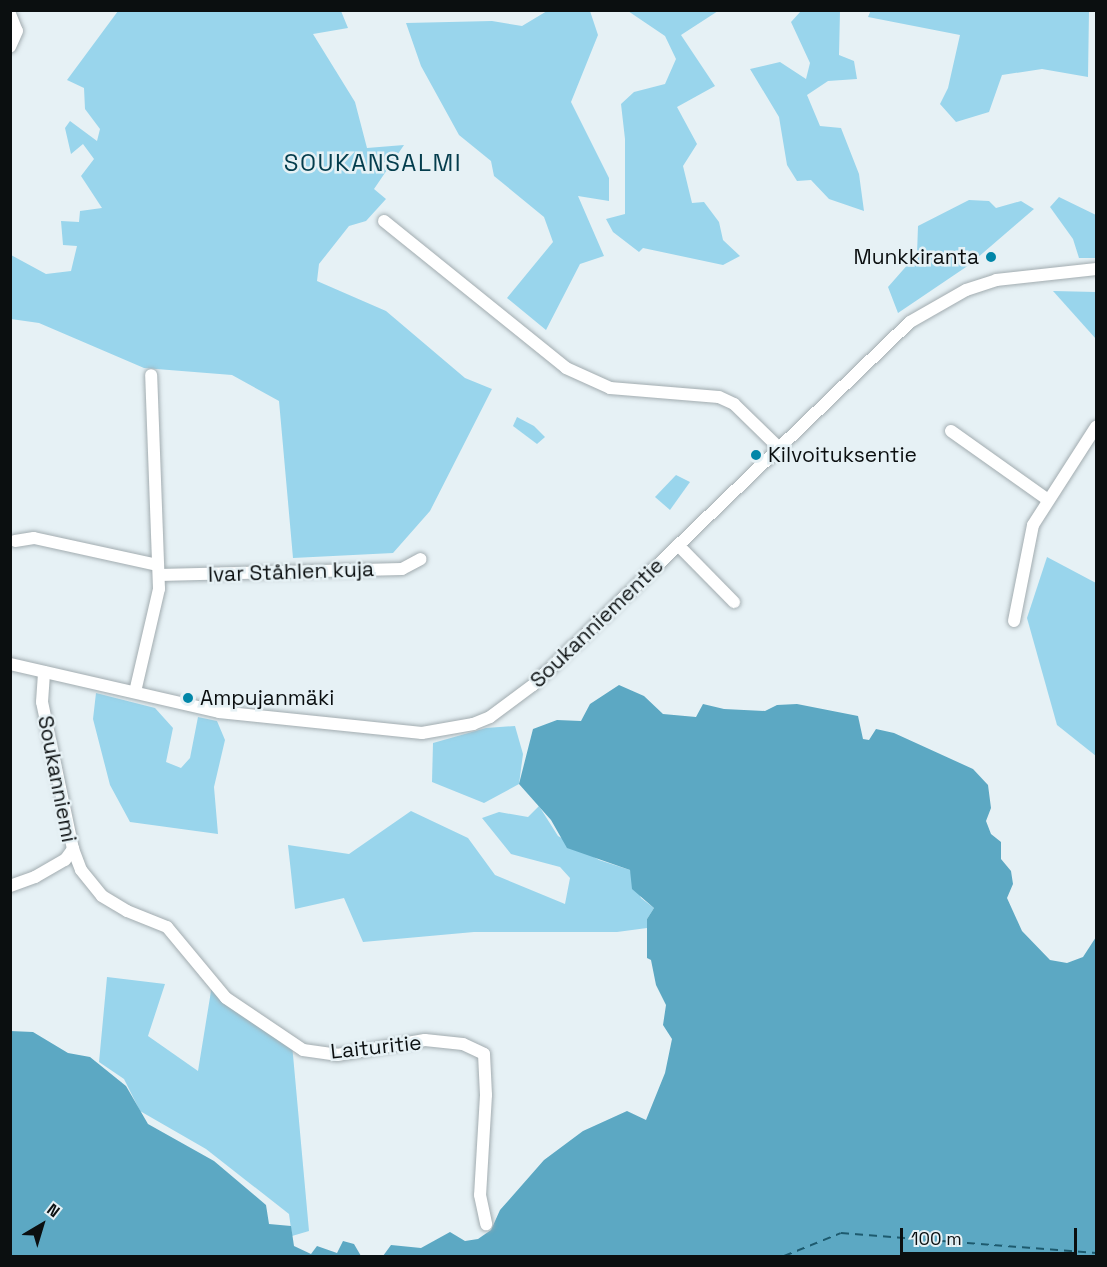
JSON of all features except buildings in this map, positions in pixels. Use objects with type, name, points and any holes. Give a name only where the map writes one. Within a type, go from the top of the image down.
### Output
[{"type":"street","points":[[10,14],[17,31],[10,47]]},
{"type":"street","points":[[384,221],[566,369],[610,388],[719,397],[734,404],[777,446]]},
{"type":"street","name":"Soukanniementie","points":[[10,664],[219,712],[324,725],[431,733],[455,729],[490,717],[533,685],[777,446],[889,340],[945,300],[1014,275],[1096,269]]},
{"type":"street","points":[[135,692],[157,598],[151,375]]},
{"type":"street","points":[[1014,621],[1027,541],[1048,500],[1096,427]]},
{"type":"street","points":[[951,431],[1048,500]]},
{"type":"street","name":"Ivar Ståhlen kuja","points":[[15,541],[34,538],[158,570],[402,569],[421,559]]},
{"type":"street","points":[[678,545],[734,602]]},
{"type":"street","name":"Soukanniemi","points":[[10,886],[36,878],[65,860],[74,849],[43,712],[44,672]]},
{"type":"street","name":"Laituritie","points":[[74,849],[81,870],[102,896],[127,911],[167,927],[226,998],[303,1050],[337,1055],[425,1040],[463,1044],[484,1054],[486,1095],[480,1195],[486,1224]]},
{"type":"shaded area","points":[[871,10],[1089,11],[1088,77],[1042,69],[1002,75],[989,112],[956,122],[940,104],[948,88],[960,35],[868,17]]},
{"type":"shaded area","points":[[118,11],[341,11],[348,28],[313,34],[355,102],[367,148],[404,145],[374,189],[386,199],[366,221],[349,226],[319,264],[317,281],[386,311],[465,378],[492,389],[430,511],[393,553],[293,558],[279,401],[232,375],[144,368],[39,323],[11,319],[11,255],[46,274],[71,271],[77,246],[63,245],[61,221],[79,222],[80,211],[102,208],[81,176],[94,159],[83,144],[71,154],[65,128],[70,121],[97,141],[100,129],[85,109],[84,88],[67,80]]},
{"type":"shaded area","points":[[547,11],[590,11],[598,35],[571,102],[609,178],[609,201],[578,196],[604,256],[580,264],[546,330],[507,298],[553,242],[544,217],[494,176],[491,161],[459,135],[421,66],[406,23],[492,21],[522,26]]},
{"type":"shaded area","points":[[628,11],[718,11],[681,35],[715,86],[677,107],[697,144],[683,166],[692,203],[704,202],[719,222],[723,240],[740,256],[723,265],[643,248],[639,252],[613,232],[606,219],[625,214],[625,139],[621,104],[634,92],[665,84],[676,59],[665,36]]},
{"type":"shaded area","points":[[801,11],[840,11],[839,55],[854,61],[857,79],[828,81],[807,95],[820,126],[841,128],[859,174],[864,211],[829,199],[811,180],[797,181],[787,165],[779,117],[750,69],[780,62],[806,79],[810,63],[791,22]]},
{"type":"shaded area","points":[[1059,197],[1096,215],[1096,258],[1079,258],[1073,239],[1050,207]]},
{"type":"shaded area","points":[[969,200],[989,201],[996,208],[1021,201],[1034,209],[969,265],[898,313],[888,287],[917,254],[918,226]]},
{"type":"shaded area","points":[[1053,291],[1096,292],[1096,339]]},
{"type":"shaded area","points":[[517,417],[534,426],[545,437],[537,444],[513,426]]},
{"type":"shaded area","points":[[676,475],[690,482],[670,510],[655,497]]},
{"type":"shaded area","points":[[1047,557],[1096,583],[1096,756],[1057,725],[1027,618]]},
{"type":"shaded area","points":[[619,685],[644,696],[663,714],[696,717],[703,704],[724,709],[765,711],[777,705],[797,704],[858,716],[863,739],[869,740],[876,729],[894,733],[973,769],[988,785],[991,808],[986,821],[991,834],[1001,842],[1001,859],[1011,871],[1013,884],[1007,898],[1022,931],[1050,960],[1067,963],[1083,957],[1096,937],[1096,1256],[383,1256],[391,1245],[421,1248],[450,1232],[465,1241],[478,1239],[491,1230],[500,1210],[544,1160],[583,1131],[627,1111],[646,1120],[665,1073],[672,1039],[663,1025],[666,1005],[656,985],[651,960],[647,958],[647,919],[654,908],[632,889],[630,870],[567,848],[551,820],[519,784],[533,729],[557,720],[581,721],[590,704]]},
{"type":"shaded area","points":[[96,693],[155,708],[173,728],[166,762],[181,768],[190,758],[198,717],[217,721],[225,740],[214,787],[218,834],[130,822],[110,785],[93,719]]},
{"type":"shaded area","points":[[515,726],[523,754],[519,784],[484,803],[432,782],[433,743],[486,728]]},
{"type":"shaded area","points":[[539,806],[558,836],[599,860],[630,870],[641,898],[654,908],[647,919],[647,928],[617,932],[474,932],[363,942],[344,898],[295,909],[288,845],[349,854],[411,811],[468,838],[495,875],[565,904],[570,878],[560,867],[511,854],[482,818],[499,812],[528,817]]},
{"type":"shaded area","points":[[107,977],[165,984],[148,1036],[198,1071],[212,985],[292,1044],[309,1231],[292,1236],[289,1214],[206,1149],[140,1111],[124,1079],[99,1062]]},
{"type":"shaded area","points":[[10,1031],[33,1032],[68,1053],[90,1057],[126,1086],[148,1124],[214,1161],[266,1205],[269,1224],[291,1226],[294,1246],[311,1254],[317,1246],[337,1253],[343,1241],[354,1244],[361,1256],[11,1256]]},
{"type":"ferry route","points":[[784,1256],[841,1233],[1096,1253]]},
{"type":"place","name":"Munkkiranta","points":[[991,257]]},
{"type":"place","name":"Kilvoituksentie","points":[[756,455]]},
{"type":"place","name":"Ampujanmäki","points":[[188,698]]},
{"type":"district","name":"SOUKANSALMI","points":[[373,163]]}]
